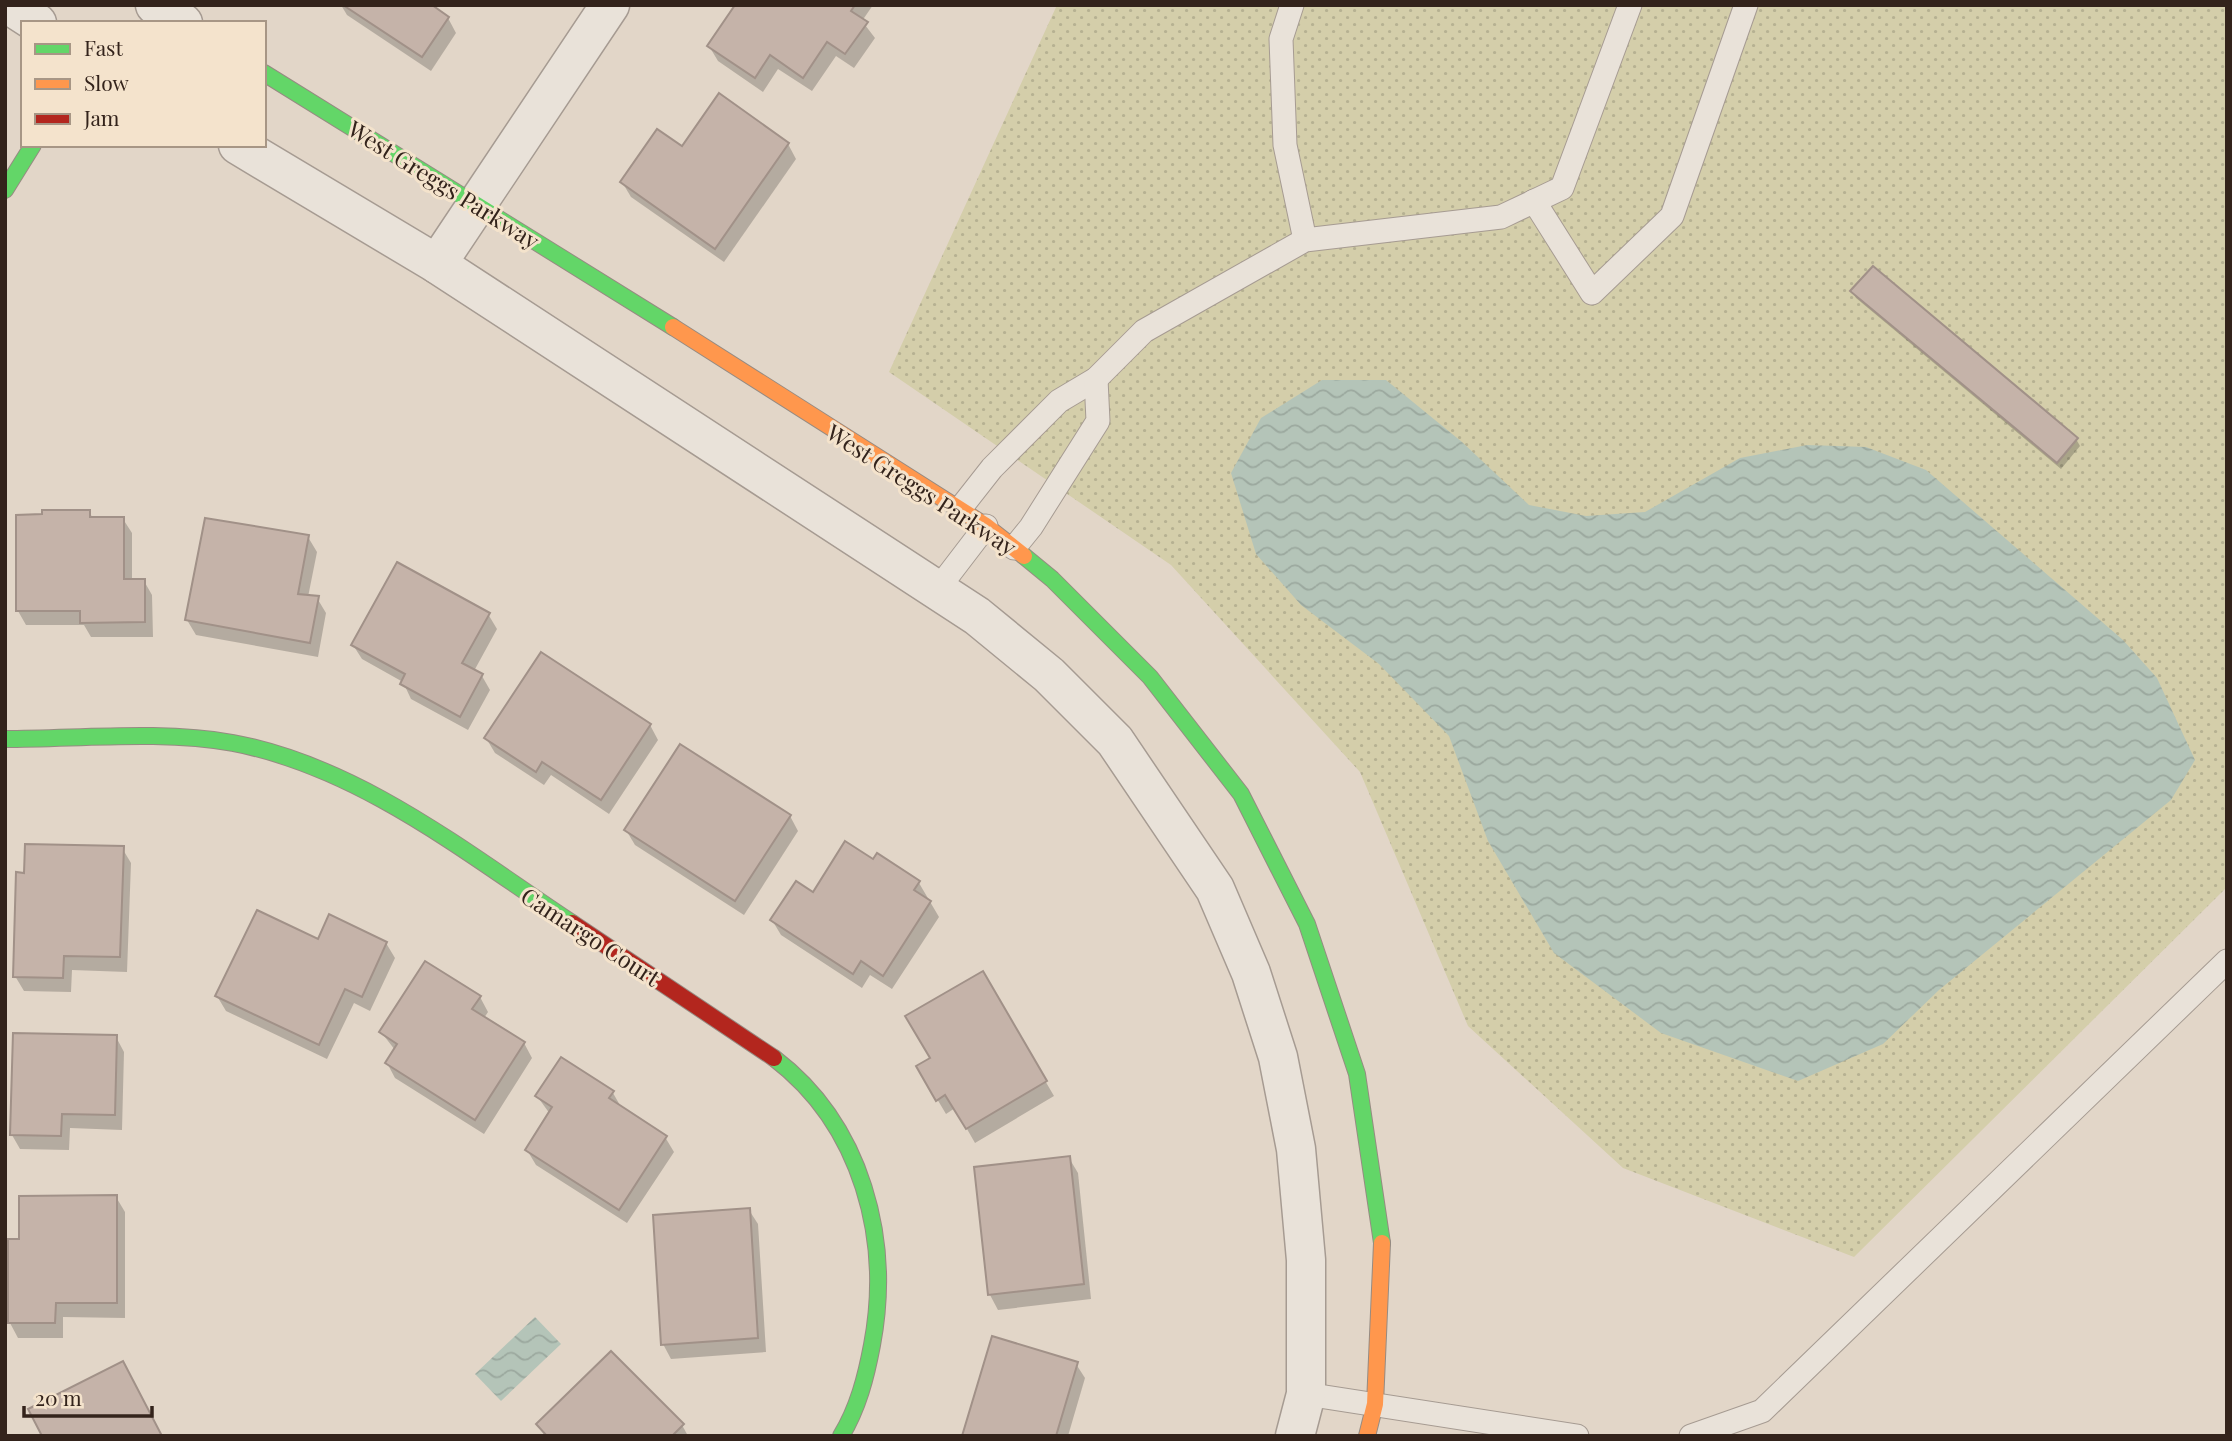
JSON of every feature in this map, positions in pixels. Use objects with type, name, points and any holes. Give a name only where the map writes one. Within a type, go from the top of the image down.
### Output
[{"type":"street","points":[[9,5],[34,21]]},
{"type":"street","points":[[155,5],[180,21]]},
{"type":"street","points":[[437,264],[610,5]]},
{"type":"street","name":"West Greggs Parkway","points":[[266,74],[477,203],[986,526],[1052,579],[1150,677],[1241,794],[1307,925],[1357,1074],[1382,1238],[1375,1404],[1367,1436]]},
{"type":"street","points":[[5,190],[32,147]]},
{"type":"street","points":[[241,147],[437,264],[977,616],[1049,675],[1115,741],[1215,889],[1251,973],[1278,1057],[1296,1149],[1306,1260],[1306,1394],[1294,1436]]},
{"type":"street","name":"Camargo Court","points":[[5,739],[169,738],[232,743],[317,766],[391,805],[771,1056],[799,1079],[847,1144],[860,1171],[879,1236],[881,1288],[878,1327],[859,1398],[841,1436]]},
{"type":"lane","points":[[1292,5],[1281,39],[1285,145],[1305,240]]},
{"type":"lane","points":[[959,510],[992,468],[1059,401],[1096,379],[1144,331],[1305,240],[1502,217],[1562,188],[1630,5]]},
{"type":"lane","points":[[1534,201],[1592,293],[1672,216],[1746,5]]},
{"type":"lane","points":[[1014,548],[1031,527],[1098,421],[1096,379]]},
{"type":"lane","points":[[937,590],[986,526]]},
{"type":"lane","points":[[1691,1436],[1762,1411],[2227,961]]},
{"type":"lane","points":[[1306,1394],[1577,1436]]},
{"type":"shaded area","points":[[1057,5],[2227,5],[2227,887],[1854,1257],[1623,1168],[1468,1026],[1360,772],[1171,565],[889,372]]},
{"type":"water","points":[[1322,380],[1386,380],[1462,442],[1529,505],[1586,516],[1645,512],[1740,458],[1807,445],[1866,447],[1926,470],[2123,640],[2157,678],[2195,760],[2171,800],[1939,990],[1883,1044],[1798,1081],[1661,1033],[1554,953],[1488,841],[1449,736],[1379,664],[1301,605],[1256,554],[1231,473],[1261,418]]},
{"type":"water","points":[[535,1317],[561,1344],[501,1401],[475,1374]]},
{"type":"building","points":[[343,5],[432,5],[449,17],[422,57]]},
{"type":"building","points":[[735,5],[855,5],[851,11],[868,22],[845,54],[827,42],[803,78],[770,55],[755,78],[707,46]]},
{"type":"building","points":[[719,93],[789,143],[715,249],[620,182],[657,129],[682,146]]},
{"type":"building","points":[[1873,266],[2078,438],[2057,463],[1850,291]]},
{"type":"building","points":[[42,510],[90,510],[90,517],[124,517],[124,579],[145,579],[145,622],[80,623],[80,611],[16,611],[16,515],[42,514]]},
{"type":"building","points":[[205,518],[309,535],[298,594],[319,596],[310,643],[185,620]]},
{"type":"building","points":[[397,562],[490,613],[462,663],[483,674],[460,717],[400,684],[405,674],[351,645]]},
{"type":"building","points":[[541,652],[651,724],[601,800],[542,762],[536,772],[484,738]]},
{"type":"building","points":[[680,744],[791,815],[735,901],[624,830]]},
{"type":"building","points":[[845,841],[873,859],[877,853],[920,881],[914,890],[931,901],[883,976],[861,961],[853,974],[770,920],[796,881],[813,892]]},
{"type":"building","points":[[25,844],[124,846],[120,957],[64,956],[63,978],[13,977],[16,872],[24,873]]},
{"type":"building","points":[[257,910],[318,939],[329,914],[387,942],[362,997],[345,989],[319,1045],[215,996]]},
{"type":"building","points":[[425,961],[481,996],[472,1009],[525,1042],[475,1120],[385,1063],[397,1044],[379,1032]]},
{"type":"building","points":[[983,971],[1047,1081],[966,1129],[945,1095],[936,1101],[916,1066],[930,1058],[905,1016]]},
{"type":"building","points":[[13,1033],[117,1035],[115,1115],[62,1114],[61,1136],[10,1135]]},
{"type":"building","points":[[561,1057],[614,1091],[609,1098],[667,1136],[619,1210],[525,1150],[552,1107],[535,1096]]},
{"type":"building","points":[[1070,1156],[1084,1284],[988,1295],[974,1167]]},
{"type":"building","points":[[117,1195],[117,1303],[56,1303],[55,1323],[8,1323],[8,1239],[19,1239],[19,1196]]},
{"type":"building","points":[[750,1208],[758,1338],[661,1345],[653,1215]]},
{"type":"building","points":[[992,1336],[1078,1362],[1056,1436],[962,1436]]},
{"type":"building","points":[[611,1351],[684,1424],[672,1436],[547,1436],[536,1424]]},
{"type":"building","points":[[123,1361],[162,1436],[42,1436],[28,1409]]},
{"type":"traffic: fast","points":[[266,74],[673,327]]},
{"type":"traffic: fast","points":[[5,190],[32,147]]},
{"type":"traffic: fast","points":[[1024,556],[1052,579],[1150,677],[1241,794],[1307,924],[1357,1074],[1382,1243]]},
{"type":"traffic: fast","points":[[5,739],[178,737],[233,743],[280,755],[325,771],[410,816],[572,923]]},
{"type":"traffic: fast","points":[[774,1058],[804,1085],[829,1116],[849,1150],[873,1225],[878,1265],[872,1345],[861,1392],[841,1436]]},
{"type":"traffic: slow","points":[[673,327],[986,526],[1024,556]]},
{"type":"traffic: slow","points":[[1367,1436],[1375,1404],[1382,1243]]},
{"type":"traffic: jam","points":[[572,923],[774,1058]]}]
